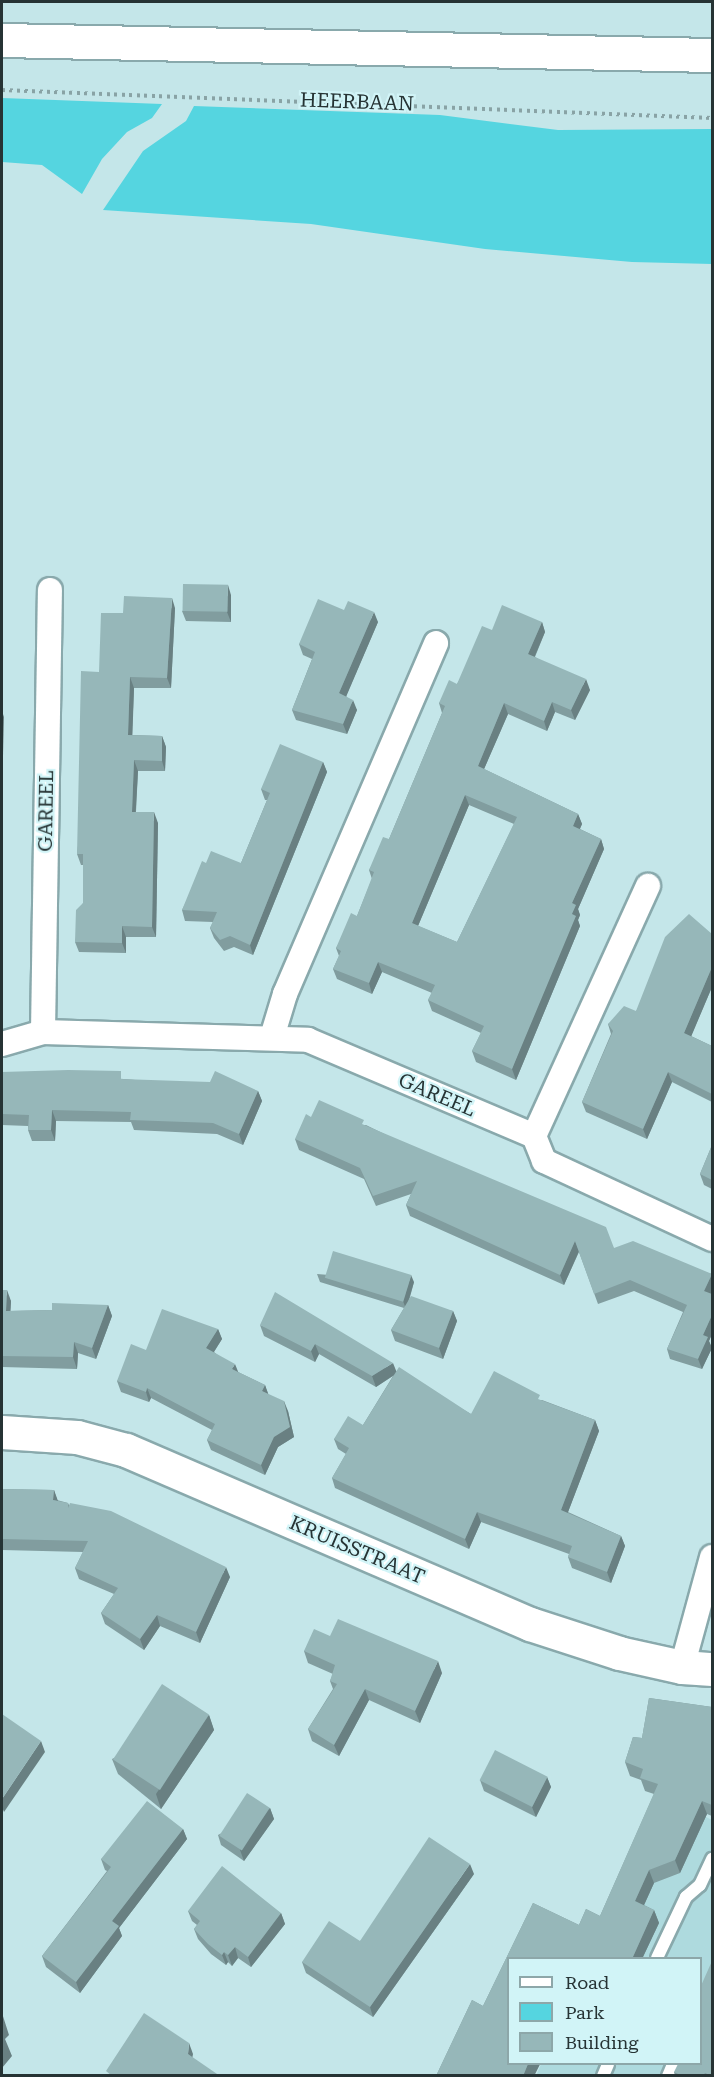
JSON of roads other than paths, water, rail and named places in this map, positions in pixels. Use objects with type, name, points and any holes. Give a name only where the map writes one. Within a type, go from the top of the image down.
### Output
[{"type":"street","points":[[2,40],[712,55]]},
{"type":"street","name":"GAREEL","points":[[43,1032],[50,590]]},
{"type":"street","points":[[272,1037],[285,994],[436,643]]},
{"type":"street","points":[[648,886],[534,1136],[544,1161],[712,1239]]},
{"type":"street","name":"GAREEL","points":[[2,1044],[43,1032],[272,1037],[308,1040],[534,1136]]},
{"type":"street","name":"KRUISSTRAAT","points":[[2,1432],[77,1437],[126,1450],[530,1624],[698,1668]]},
{"type":"street","points":[[698,1668],[712,1557]]},
{"type":"lane","points":[[658,1957],[686,1897],[700,1886],[712,1859]]}]
